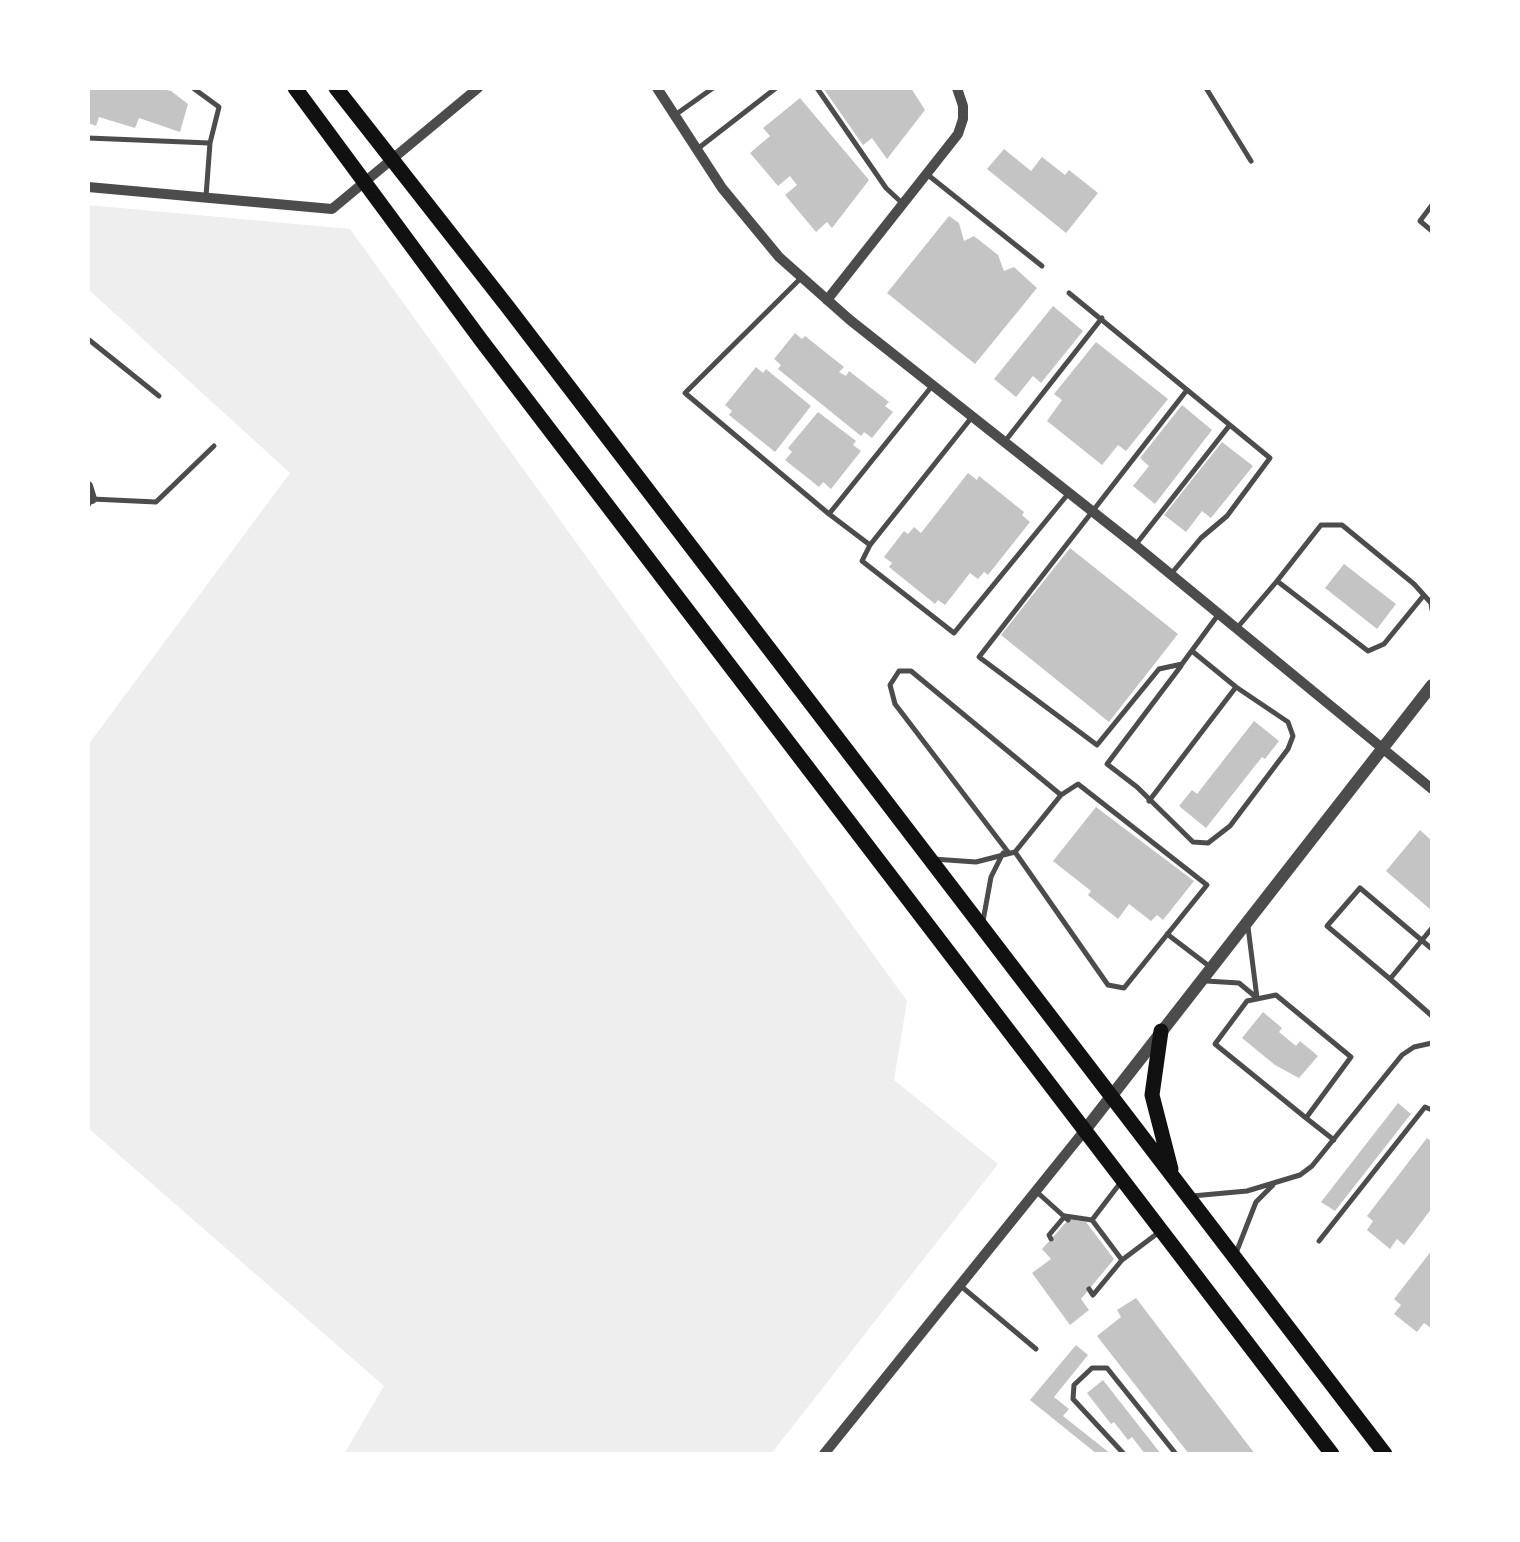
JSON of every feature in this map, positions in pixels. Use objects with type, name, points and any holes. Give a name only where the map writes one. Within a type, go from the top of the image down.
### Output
[{"type":"highway","points":[[295,88],[493,355],[1332,1454]]},
{"type":"highway","points":[[336,88],[1385,1454]]},
{"type":"highway","points":[[1161,1030],[1152,1096],[1173,1178]]},
{"type":"street","points":[[657,88],[722,188],[779,257],[932,386],[1136,546],[1432,789]]},
{"type":"street","points":[[827,300],[950,146],[963,119],[956,88]]},
{"type":"street","points":[[88,188],[332,209],[472,89]]},
{"type":"street","points":[[88,486],[90,502]]},
{"type":"street","points":[[824,1454],[1085,1130],[1432,685]]},
{"type":"lane","points":[[194,88],[219,107],[210,143],[206,198]]},
{"type":"lane","points":[[674,116],[713,88]]},
{"type":"lane","points":[[695,150],[776,88]]},
{"type":"lane","points":[[817,88],[886,188],[904,204]]},
{"type":"lane","points":[[1206,88],[1250,161]]},
{"type":"lane","points":[[88,138],[210,143]]},
{"type":"lane","points":[[928,174],[1042,266]]},
{"type":"lane","points":[[1432,205],[1420,220],[1432,231]]},
{"type":"lane","points":[[802,277],[684,393],[870,545]]},
{"type":"lane","points":[[1070,293],[1270,458],[1227,516],[1200,538],[1170,576]]},
{"type":"lane","points":[[1004,442],[1102,318]]},
{"type":"lane","points":[[88,339],[159,396]]},
{"type":"lane","points":[[829,514],[932,386]]},
{"type":"lane","points":[[1182,664],[1158,669],[1097,745],[979,656],[1187,390]]},
{"type":"lane","points":[[972,417],[870,545],[862,561],[954,633],[1068,494]]},
{"type":"lane","points":[[1136,546],[1230,426]]},
{"type":"lane","points":[[90,502],[156,502],[214,446]]},
{"type":"lane","points":[[1236,630],[1321,525],[1342,524],[1432,605]]},
{"type":"lane","points":[[1277,581],[1368,651],[1384,644],[1424,596]]},
{"type":"lane","points":[[1192,651],[1288,722],[1293,736],[1288,750],[1230,826],[1208,843],[1193,842],[1107,764],[1218,615]]},
{"type":"lane","points":[[982,927],[991,877],[1009,852],[1061,795],[1078,784],[1207,885],[1124,988],[1108,985],[1009,852],[894,704],[890,686],[899,671],[912,671],[1061,795]]},
{"type":"lane","points":[[1149,801],[1236,687]]},
{"type":"lane","points":[[930,859],[976,862],[1009,852]]},
{"type":"lane","points":[[1432,949],[1360,888],[1327,926],[1432,1016]]},
{"type":"lane","points":[[1247,919],[1257,998]]},
{"type":"lane","points":[[1390,979],[1432,928]]},
{"type":"lane","points":[[1167,934],[1210,967]]},
{"type":"lane","points":[[1200,981],[1238,983],[1257,998]]},
{"type":"lane","points":[[1306,1118],[1351,1057],[1276,995],[1247,1001],[1215,1044],[1306,1118],[1334,1140]]},
{"type":"lane","points":[[1187,1196],[1247,1191],[1300,1176],[1402,1055],[1432,1043]]},
{"type":"lane","points":[[1319,1241],[1425,1108],[1432,1110]]},
{"type":"lane","points":[[1092,1220],[1123,1180]]},
{"type":"lane","points":[[1234,1258],[1256,1202],[1275,1183]]},
{"type":"lane","points":[[1036,1191],[1066,1218],[1092,1220],[1122,1260]]},
{"type":"lane","points":[[1052,1239],[1049,1236],[1066,1218]]},
{"type":"lane","points":[[1089,1289],[1093,1295],[1107,1272],[1162,1230]]},
{"type":"lane","points":[[959,1286],[1036,1349]]},
{"type":"lane","points":[[1124,1454],[1073,1399],[1074,1385],[1092,1368],[1107,1368],[1176,1454]]},
{"type":"shaded area","points":[[88,205],[350,229],[907,1001],[894,1080],[998,1164],[771,1454],[344,1454],[384,1386],[88,1128],[88,745],[290,473],[88,289]]},
{"type":"building","points":[[88,88],[171,91],[188,104],[180,132],[139,118],[135,128],[99,117],[96,126],[88,123]]},
{"type":"building","points":[[823,88],[911,88],[925,110],[887,159],[872,138],[863,145]]},
{"type":"building","points":[[800,98],[869,180],[832,228],[827,222],[816,232],[785,195],[797,185],[790,176],[778,186],[750,153],[770,136],[763,128]]},
{"type":"building","points":[[1004,149],[1031,171],[1042,157],[1065,175],[1069,170],[1098,193],[1066,233],[987,169]]},
{"type":"building","points":[[949,216],[959,223],[964,241],[974,236],[998,255],[1004,271],[1014,267],[1037,288],[975,364],[887,293]]},
{"type":"building","points":[[1053,306],[1083,331],[1041,383],[1033,376],[1016,397],[994,379]]},
{"type":"building","points":[[795,333],[802,339],[805,336],[844,367],[839,372],[846,376],[849,371],[889,402],[885,406],[893,412],[872,438],[864,432],[861,436],[778,369],[781,365],[774,359]]},
{"type":"building","points":[[1096,342],[1168,399],[1126,451],[1118,445],[1102,465],[1047,421],[1062,400],[1054,394]]},
{"type":"building","points":[[756,367],[763,373],[766,369],[811,406],[775,452],[729,415],[732,411],[725,405]]},
{"type":"building","points":[[1182,405],[1212,430],[1155,504],[1133,486],[1149,466],[1140,458]]},
{"type":"building","points":[[818,412],[856,441],[853,445],[861,451],[831,489],[823,482],[819,487],[785,460],[792,452],[788,448]]},
{"type":"building","points":[[1222,442],[1253,466],[1211,518],[1202,511],[1186,532],[1164,515]]},
{"type":"building","points":[[968,473],[977,480],[979,476],[1024,512],[1022,515],[1030,522],[988,575],[984,572],[978,579],[970,573],[945,605],[938,600],[935,604],[889,567],[892,563],[884,557],[904,531],[908,534],[914,527],[921,533]]},
{"type":"building","points":[[1070,548],[1178,634],[1109,722],[1001,635]]},
{"type":"building","points":[[1344,564],[1396,604],[1377,629],[1325,588]]},
{"type":"building","points":[[1254,721],[1279,741],[1206,828],[1179,806],[1192,790],[1197,794]]},
{"type":"building","points":[[1096,807],[1194,881],[1163,920],[1157,915],[1151,921],[1129,904],[1118,919],[1053,861]]},
{"type":"building","points":[[1420,830],[1432,841],[1432,911],[1386,871]]},
{"type":"building","points":[[1263,1012],[1296,1046],[1300,1041],[1318,1056],[1299,1078],[1275,1065],[1242,1038]]},
{"type":"building","points":[[1398,1103],[1411,1114],[1335,1211],[1321,1202]]},
{"type":"building","points":[[1427,1138],[1432,1142],[1432,1208],[1404,1245],[1397,1239],[1390,1249],[1367,1230],[1373,1221],[1367,1216]]},
{"type":"building","points":[[1069,1219],[1086,1222],[1114,1259],[1081,1299],[1089,1310],[1070,1325],[1032,1273],[1051,1259],[1042,1249]]},
{"type":"building","points":[[1432,1250],[1432,1326],[1424,1323],[1417,1332],[1394,1314],[1401,1305],[1394,1299]]},
{"type":"building","points":[[1136,1298],[1255,1454],[1189,1454],[1097,1336],[1121,1317],[1117,1310]]},
{"type":"building","points":[[1076,1345],[1088,1355],[1054,1397],[1069,1409],[1063,1416],[1111,1454],[1097,1454],[1030,1400]]},
{"type":"building","points":[[1103,1380],[1161,1454],[1145,1454],[1132,1437],[1128,1440],[1114,1422],[1111,1424],[1087,1393]]}]
